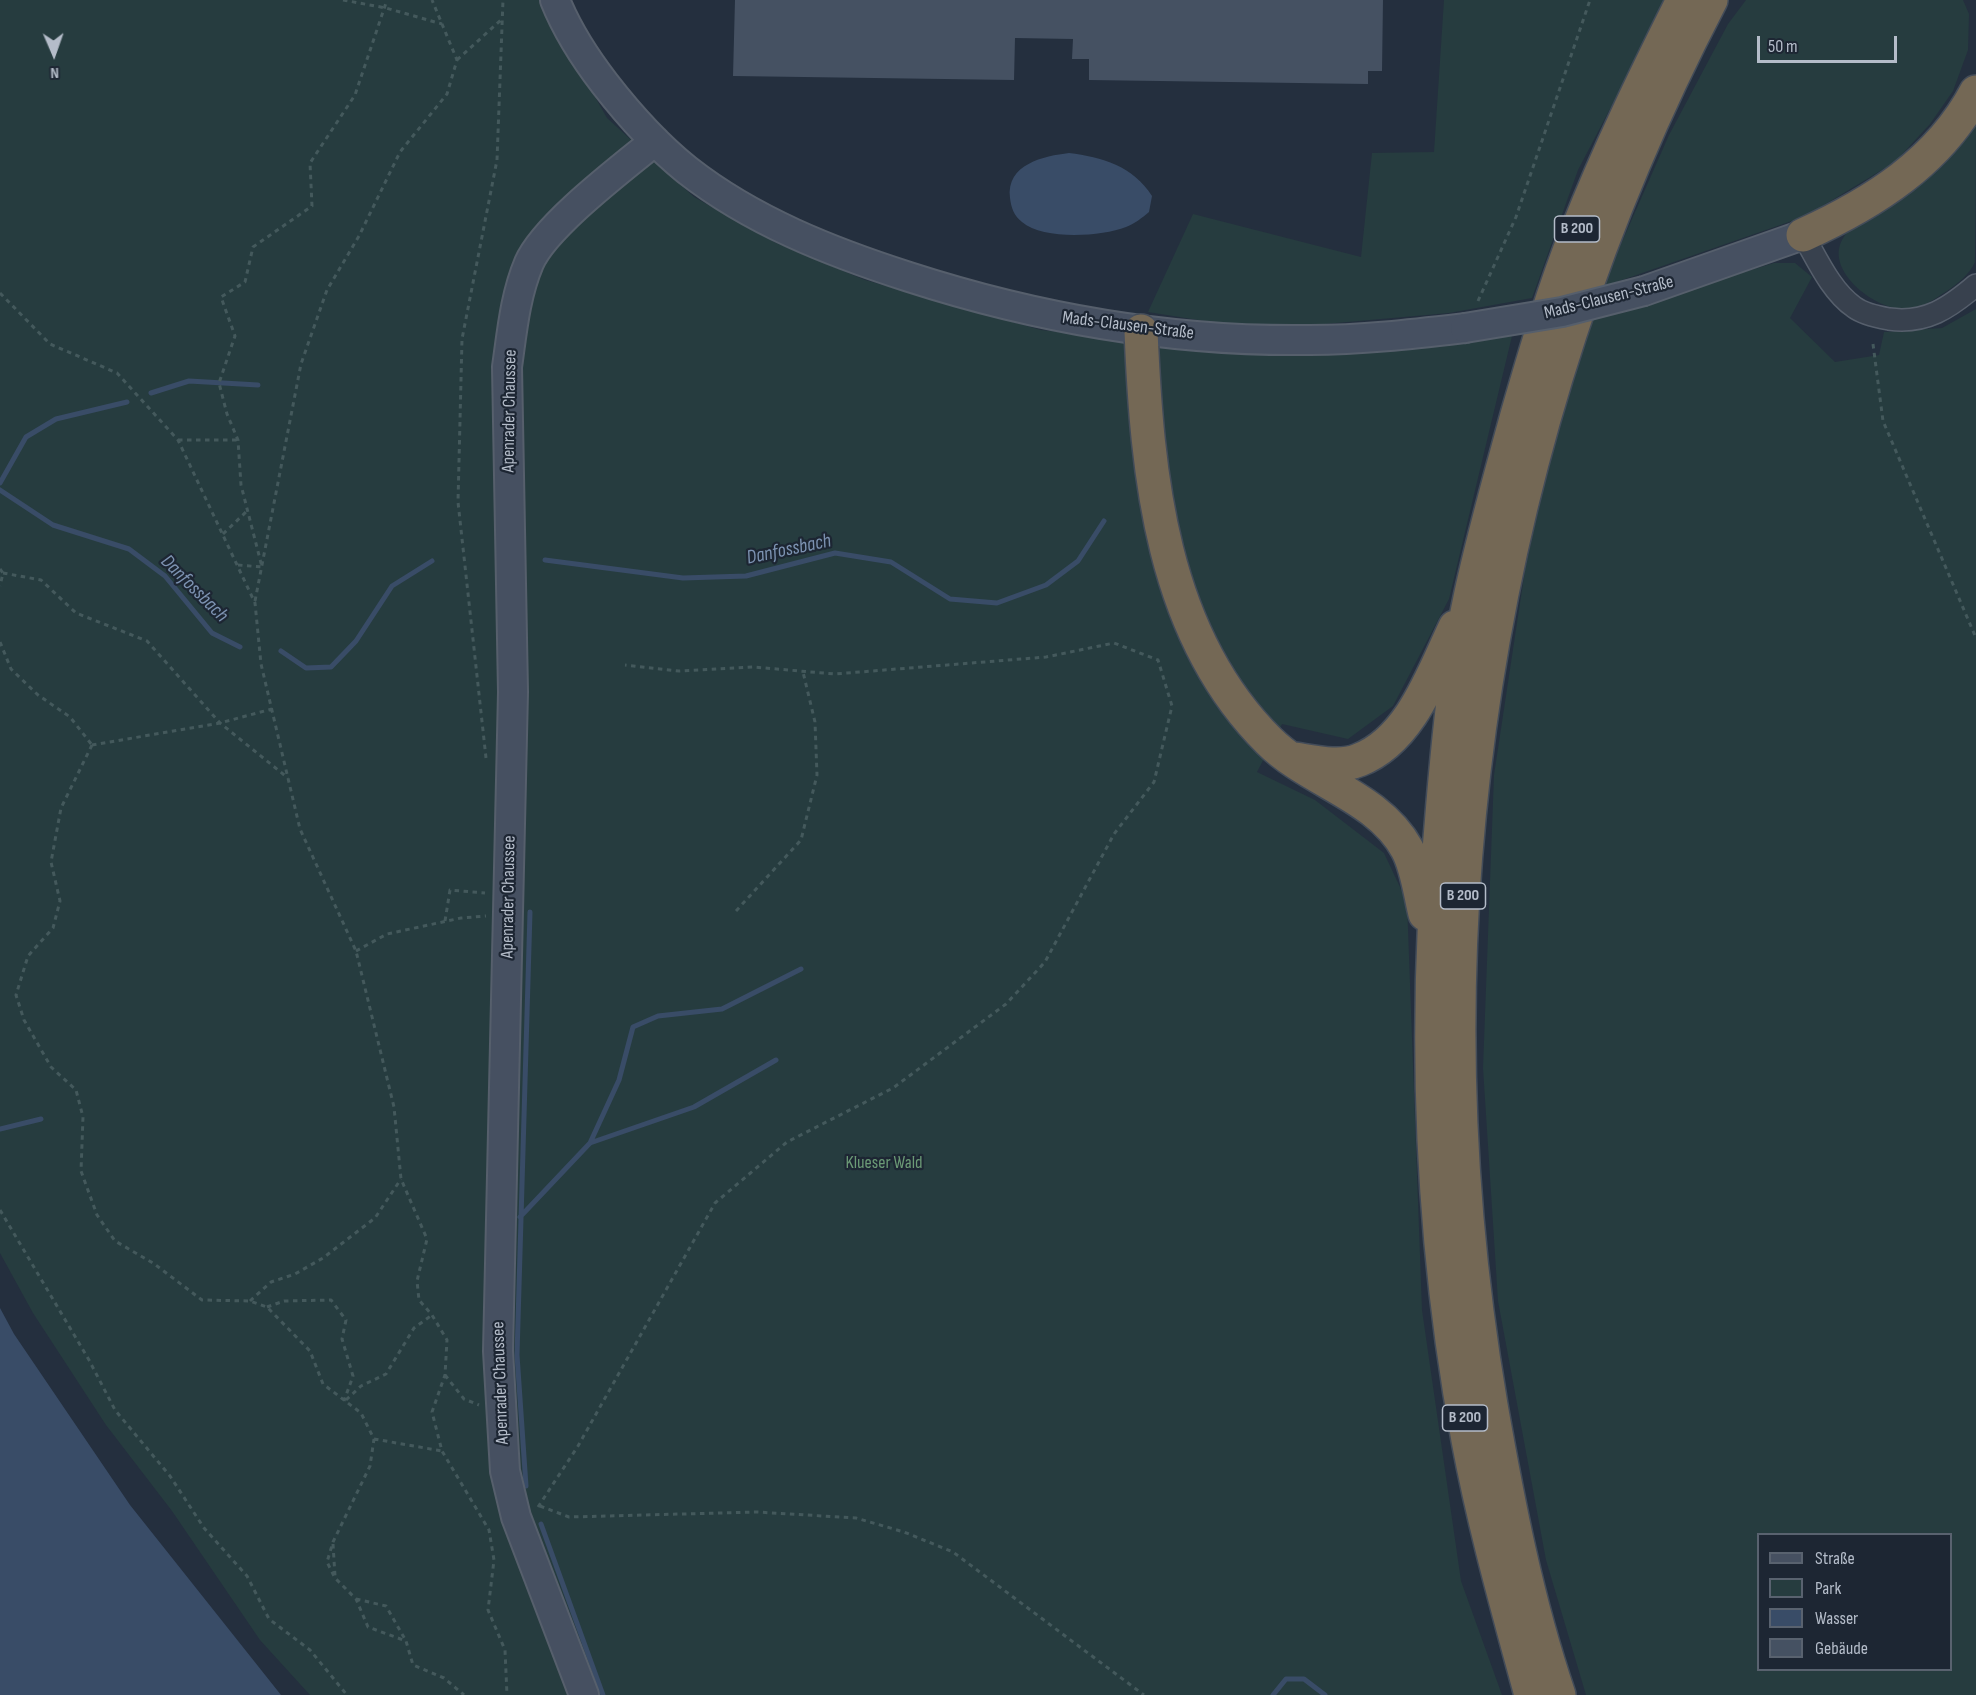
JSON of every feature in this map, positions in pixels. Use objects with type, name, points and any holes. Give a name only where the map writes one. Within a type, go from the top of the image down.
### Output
[{"type":"highway","name":"B 200","points":[[1532,1695],[1494,1560],[1468,1439],[1450,1320],[1433,1135],[1433,945],[1447,757],[1471,596],[1502,470],[1534,355],[1576,233],[1631,104],[1706,1]]},
{"type":"highway","name":"B 200","points":[[1559,1695],[1519,1554],[1476,1317],[1461,1135],[1459,970],[1466,855],[1486,672],[1499,598],[1529,471],[1560,364],[1600,246],[1655,114],[1706,1]]},
{"type":"highway","points":[[1803,235],[1848,214],[1901,180],[1938,147],[1965,114],[1976,92]]},
{"type":"highway","points":[[1141,330],[1144,413],[1153,485],[1165,552],[1185,606],[1213,666],[1247,718],[1271,743],[1395,829],[1408,851],[1433,945]]},
{"type":"highway","points":[[1291,758],[1328,764],[1358,761],[1380,749],[1401,729],[1430,680],[1471,596]]},
{"type":"street","name":"Mads-Clausen-Straße","points":[[555,0],[562,19],[591,64],[655,141],[687,169],[728,198],[792,234],[867,264],[1016,309],[1071,321],[1242,339],[1379,338],[1465,328],[1562,312],[1644,291],[1803,235]]},
{"type":"street","name":"Apenrader Chaussee","points":[[584,1695],[516,1517],[505,1471],[498,1351],[499,903],[513,692],[507,367],[514,315],[530,262],[543,243],[591,195],[655,141]]},
{"type":"street","points":[[1803,235],[1832,283],[1854,307],[1878,317],[1903,321],[1928,318],[1952,306],[1976,285]]},
{"type":"path","points":[[343,0],[386,8],[442,24]]},
{"type":"path","points":[[262,567],[241,485],[238,440],[227,414],[219,383],[235,336],[221,297],[245,282],[253,248],[312,206],[310,163],[355,95],[387,0]]},
{"type":"path","points":[[432,0],[457,60]]},
{"type":"path","points":[[1478,301],[1516,217],[1590,0]]},
{"type":"path","points":[[502,19],[457,60],[447,94],[400,152],[358,236],[327,290],[301,364],[255,603],[261,664],[300,829],[356,951],[394,1107],[401,1179],[427,1239],[417,1281],[419,1300],[432,1315],[447,1340],[445,1375],[432,1412],[442,1451],[489,1530],[494,1560],[488,1610],[505,1650],[507,1695]]},
{"type":"path","points":[[0,293],[50,344],[117,373],[178,440],[255,603]]},
{"type":"path","points":[[1873,344],[1883,421],[1976,638]]},
{"type":"path","points":[[178,440],[238,440]]},
{"type":"path","points":[[223,534],[247,511]]},
{"type":"path","points":[[238,565],[262,567]]},
{"type":"path","points":[[0,569],[3,573],[41,579],[76,614],[147,641],[220,723],[288,779]]},
{"type":"path","points":[[0,586],[3,573]]},
{"type":"path","points":[[0,642],[11,669],[38,696],[70,717],[92,745]]},
{"type":"path","points":[[625,665],[679,671],[753,667],[835,675],[917,666],[1046,657],[1114,643],[1158,660],[1172,706],[1154,782],[1114,834],[1045,962],[1006,1004],[893,1088],[787,1142],[715,1203],[578,1446],[540,1506],[569,1517],[757,1512],[856,1518],[904,1532],[952,1552],[1144,1695]]},
{"type":"path","points":[[736,911],[801,840],[817,776],[815,722],[803,672]]},
{"type":"path","points":[[92,745],[220,723],[272,709]]},
{"type":"path","points":[[92,745],[61,808],[51,862],[60,901],[53,928],[28,956],[16,995],[24,1020],[51,1067],[76,1090],[83,1117],[81,1171],[97,1215],[115,1241],[153,1263],[202,1300],[250,1301],[267,1307],[310,1351],[323,1384],[361,1413],[374,1439],[370,1466],[333,1542],[327,1562],[335,1578],[356,1599],[368,1627],[406,1641]]},
{"type":"path","points":[[445,921],[450,890],[499,903]]},
{"type":"path","points":[[356,951],[387,934],[445,921],[499,903]]},
{"type":"path","points":[[250,1301],[271,1282],[295,1274],[323,1258],[375,1218],[401,1179]]},
{"type":"path","points":[[0,1210],[115,1410],[170,1476],[204,1528],[247,1576],[269,1618],[310,1650],[347,1695]]},
{"type":"path","points":[[267,1307],[284,1301],[331,1300],[346,1320],[342,1339],[353,1376],[344,1401]]},
{"type":"path","points":[[344,1401],[362,1386],[386,1374],[414,1328],[432,1315]]},
{"type":"path","points":[[445,1375],[464,1399],[486,1408]]},
{"type":"path","points":[[374,1439],[442,1451]]},
{"type":"path","points":[[333,1542],[335,1578]]},
{"type":"path","points":[[356,1599],[386,1606],[406,1641],[412,1665],[444,1678],[464,1695]]},
{"type":"green space","name":"Klueser Wald","points":[[0,0],[540,0],[607,118],[694,197],[774,242],[865,280],[1041,330],[1223,351],[1363,351],[1512,336],[1449,599],[1393,706],[1348,739],[1282,724],[1257,772],[1315,800],[1384,853],[1407,902],[1422,1310],[1461,1581],[1502,1695],[310,1695],[260,1640],[172,1511],[106,1425],[33,1313],[0,1253]]},
{"type":"green space","points":[[1444,0],[1667,0],[1578,170],[1532,298],[1449,313],[1302,326],[1223,324],[1148,312],[1193,214],[1361,257],[1372,153],[1434,152]]},
{"type":"green space","points":[[1746,0],[1963,0],[1969,14],[1968,50],[1953,91],[1930,124],[1895,162],[1806,216],[1602,287],[1669,135],[1728,24]]},
{"type":"green space","points":[[1976,122],[1975,262],[1973,267],[1951,288],[1923,305],[1906,309],[1881,304],[1857,287],[1847,276],[1841,265],[1839,252],[1842,240],[1863,219],[1908,194],[1928,177],[1954,152]]},
{"type":"green space","points":[[1774,263],[1795,263],[1812,277],[1790,318],[1835,362],[1879,355],[1884,332],[1942,328],[1976,309],[1976,1695],[1586,1695],[1546,1560],[1498,1301],[1483,1068],[1494,775],[1525,570],[1579,322]]},
{"type":"water","points":[[1069,153],[1105,160],[1136,177],[1152,196],[1149,212],[1126,227],[1087,235],[1043,232],[1019,220],[1010,201],[1010,186],[1014,177],[1020,170],[1038,160]]},
{"type":"water","points":[[0,1308],[14,1334],[130,1505],[281,1695],[0,1695]]},
{"type":"building","points":[[735,0],[1383,0],[1382,71],[1368,71],[1368,84],[1089,80],[1089,59],[1072,59],[1073,39],[1015,38],[1014,80],[733,76]]},
{"type":"waterway","points":[[151,393],[189,381],[258,385]]},
{"type":"waterway","points":[[0,483],[26,437],[56,419],[127,402]]},
{"type":"waterway","name":"Danfossbach","points":[[0,490],[53,525],[129,549],[165,576],[212,633],[240,647]]},
{"type":"waterway","name":"Danfossbach","points":[[545,560],[683,578],[746,576],[835,553],[891,562],[950,599],[997,603],[1046,585],[1078,561],[1104,521]]},
{"type":"waterway","name":"Danfossbach","points":[[281,651],[306,668],[331,667],[356,641],[392,586],[432,561]]},
{"type":"waterway","points":[[526,1486],[517,1355],[530,912]]},
{"type":"waterway","points":[[520,1217],[590,1143],[619,1080],[633,1027],[658,1016],[722,1009],[801,969]]},
{"type":"waterway","points":[[590,1143],[694,1107],[776,1060]]},
{"type":"waterway","points":[[0,1129],[41,1119]]},
{"type":"waterway","points":[[541,1524],[603,1695]]},
{"type":"waterway","points":[[1273,1695],[1286,1679],[1304,1679],[1325,1695]]}]
